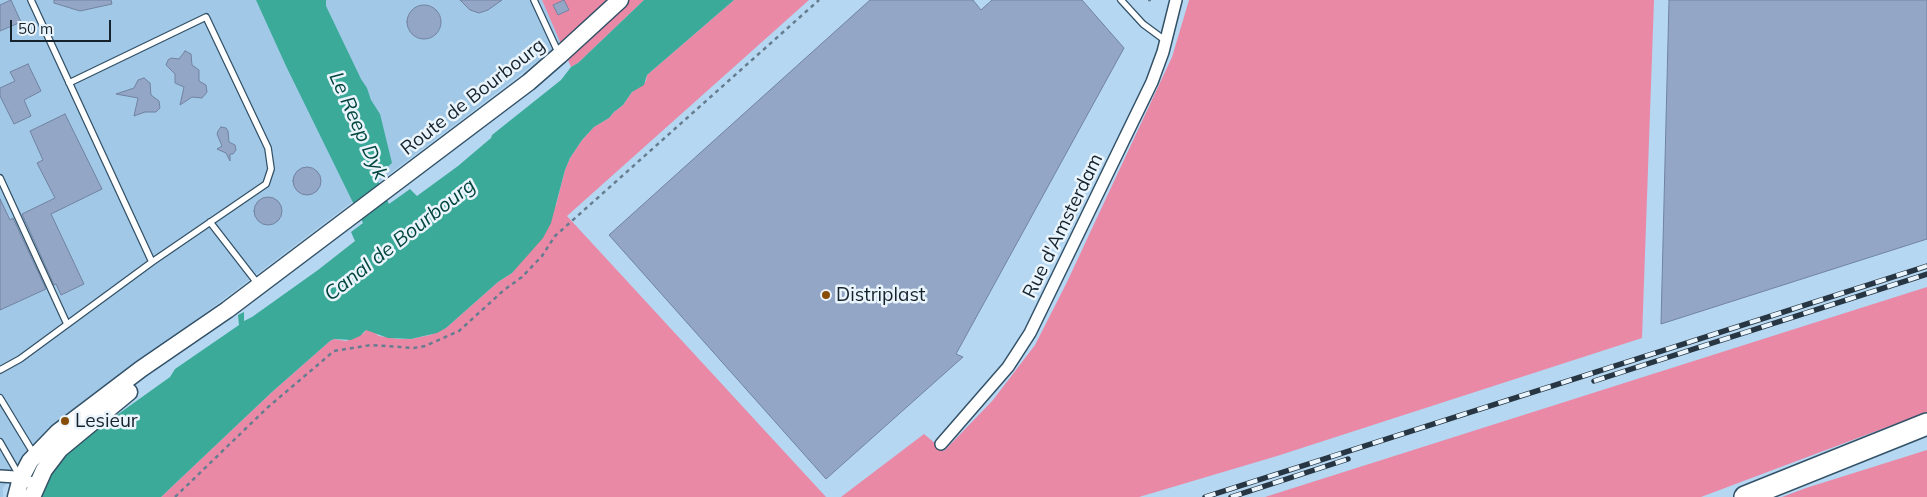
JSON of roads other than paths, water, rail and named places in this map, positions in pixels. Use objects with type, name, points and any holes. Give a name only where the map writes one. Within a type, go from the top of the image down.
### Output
[{"type":"highway","points":[[1745,497],[1927,424]]},
{"type":"highway","points":[[1770,487],[1927,435]]},
{"type":"main road","name":"Route de Bourbourg","points":[[38,484],[60,449],[76,434],[259,285],[529,82],[620,0]]},
{"type":"main road","name":"Route de Bourbourg","points":[[16,497],[26,467],[58,432],[142,369],[227,310]]},
{"type":"street","name":"Rue d'Amsterdam","points":[[941,444],[989,390],[1024,343],[1152,82],[1166,41],[1176,0]]},
{"type":"street","points":[[0,476],[21,478],[38,484]]},
{"type":"lane","points":[[31,0],[152,262]]},
{"type":"lane","points":[[534,0],[560,55]]},
{"type":"lane","points":[[1120,0],[1143,24],[1166,41]]},
{"type":"lane","points":[[0,370],[20,359],[152,262],[262,187],[268,180],[271,169],[268,148],[206,18],[69,83]]},
{"type":"lane","points":[[0,178],[67,324]]},
{"type":"lane","points":[[210,222],[259,285]]},
{"type":"lane","points":[[0,398],[35,455],[38,484]]},
{"type":"lane","points":[[0,442],[21,478]]},
{"type":"water","points":[[256,0],[326,0],[326,6],[367,88],[371,100],[380,114],[392,163],[376,177],[389,204],[410,189],[417,196],[458,166],[491,138],[492,135],[561,80],[571,67],[578,63],[644,0],[734,0],[647,75],[644,85],[632,92],[623,105],[609,118],[594,127],[582,140],[570,158],[565,170],[551,223],[543,238],[512,273],[498,282],[446,328],[437,333],[411,339],[388,338],[366,330],[360,336],[351,340],[334,339],[330,341],[272,392],[161,497],[40,497],[50,473],[68,450],[170,377],[175,369],[239,325],[238,315],[244,312],[244,321],[252,317],[318,270],[355,241],[351,232],[363,223],[286,66]]},
{"type":"railway","points":[[1205,497],[1927,266]]},
{"type":"railway","points":[[1594,381],[1927,274]]},
{"type":"railway","points":[[1231,497],[1348,459]]},
{"type":"place","name":"Distriplast","points":[[826,295]]},
{"type":"place","name":"Lesieur","points":[[65,421]]},
{"type":"water label","name":"Le Reep Dyk","points":[[358,126]]},
{"type":"water label","name":"Canal de Bourbourg","points":[[400,240]]}]
